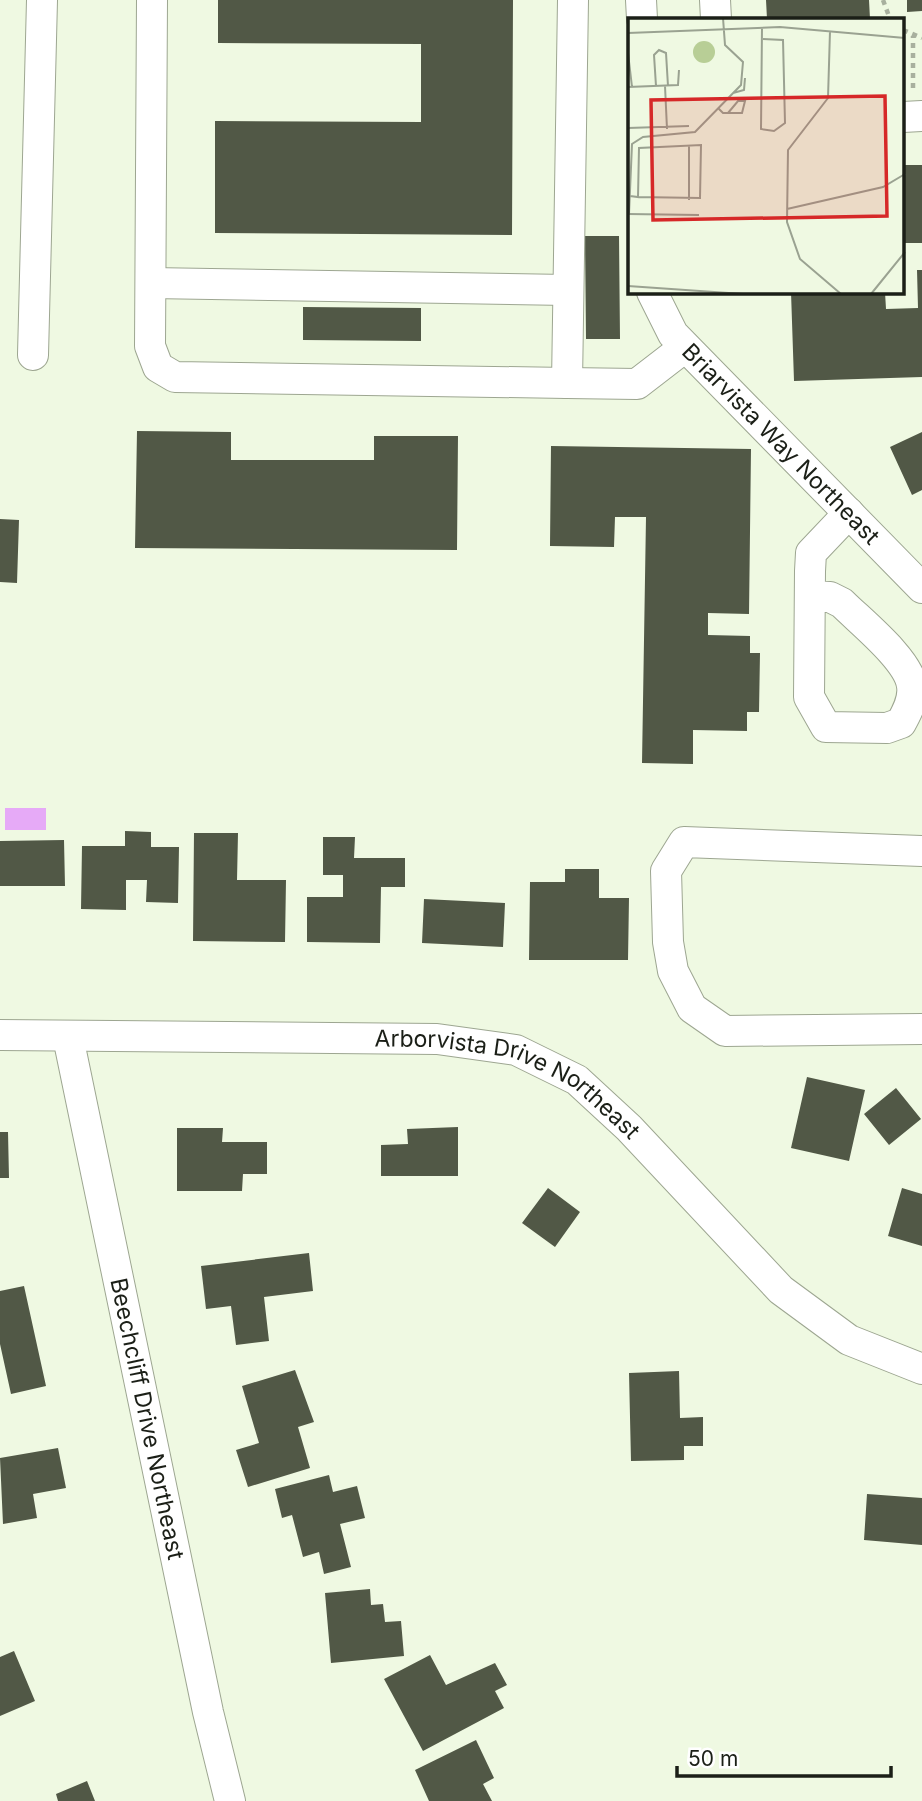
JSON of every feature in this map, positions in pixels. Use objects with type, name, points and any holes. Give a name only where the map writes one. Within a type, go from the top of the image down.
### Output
[{"type":"street","points":[[33,355],[41,0]]},
{"type":"street","points":[[152,0],[150,346],[158,367],[175,377],[637,384],[685,347]]},
{"type":"street","points":[[567,383],[572,0]]},
{"type":"street","points":[[641,0],[642,18]]},
{"type":"street","points":[[715,0],[716,18]]},
{"type":"street","points":[[151,284],[568,290]]},
{"type":"street","name":"Briarvista Way Northeast","points":[[653,294],[673,334],[922,588]]},
{"type":"street","points":[[810,596],[830,597],[842,603],[906,670],[912,687],[909,708],[901,723],[887,728],[826,727],[809,697],[810,596],[811,553],[849,513]]},
{"type":"street","points":[[922,851],[684,842],[666,871],[668,942],[673,971],[692,1008],[725,1031],[922,1029]]},
{"type":"street","name":"Arborvista Drive Northeast","points":[[0,1035],[68,1037],[194,1034],[437,1039],[516,1050],[577,1080],[629,1128],[781,1290],[849,1340],[922,1369]]},
{"type":"street","name":"Beechcliff Drive Northeast","points":[[68,1037],[210,1725],[230,1801]]},
{"type":"path","points":[[883,0],[890,18]]},
{"type":"path","points":[[904,31],[922,38]]},
{"type":"path","points":[[912,117],[913,36]]},
{"type":"shaded area","points":[[5,808],[46,808],[46,830],[5,830]]},
{"type":"building","points":[[218,0],[513,0],[512,235],[215,233],[215,121],[421,122],[421,44],[218,43]]},
{"type":"building","points":[[766,0],[869,0],[870,18],[767,18]]},
{"type":"building","points":[[907,0],[922,0],[922,11],[907,12]]},
{"type":"building","points":[[904,165],[922,165],[922,243],[904,243]]},
{"type":"building","points":[[585,236],[619,236],[620,339],[586,339]]},
{"type":"building","points":[[917,270],[922,270],[922,377],[794,381],[791,294],[885,294],[886,309],[918,308]]},
{"type":"building","points":[[303,307],[421,308],[421,341],[303,340]]},
{"type":"building","points":[[137,431],[231,432],[231,460],[374,460],[374,436],[458,436],[457,550],[135,548]]},
{"type":"building","points":[[922,432],[922,490],[912,495],[890,447]]},
{"type":"building","points":[[551,446],[751,449],[749,614],[708,613],[708,635],[750,636],[750,653],[760,653],[759,712],[747,712],[747,731],[693,730],[693,764],[642,763],[646,517],[615,517],[614,547],[550,546]]},
{"type":"building","points":[[0,519],[19,520],[17,583],[0,582]]},
{"type":"building","points":[[125,831],[151,832],[151,847],[179,847],[178,903],[146,902],[147,880],[126,880],[126,910],[81,909],[82,846],[125,846]]},
{"type":"building","points":[[194,833],[238,833],[237,880],[286,880],[285,942],[193,941]]},
{"type":"building","points":[[323,837],[355,837],[354,858],[405,858],[405,887],[381,887],[380,943],[307,942],[307,897],[343,897],[343,875],[323,875]]},
{"type":"building","points":[[64,840],[65,886],[0,886],[0,841]]},
{"type":"building","points":[[565,869],[599,869],[599,898],[629,898],[628,960],[529,960],[530,882],[565,882]]},
{"type":"building","points":[[424,899],[505,903],[503,947],[422,943]]},
{"type":"building","points":[[807,1077],[865,1090],[849,1161],[791,1148]]},
{"type":"building","points":[[896,1088],[921,1119],[889,1145],[864,1114]]},
{"type":"building","points":[[458,1127],[458,1176],[381,1176],[381,1145],[408,1144],[407,1129]]},
{"type":"building","points":[[177,1128],[223,1128],[222,1142],[267,1142],[267,1174],[243,1174],[242,1191],[177,1191]]},
{"type":"building","points":[[0,1132],[8,1132],[9,1178],[0,1178]]},
{"type":"building","points":[[548,1188],[580,1212],[555,1247],[522,1223]]},
{"type":"building","points":[[902,1188],[922,1194],[922,1246],[888,1236]]},
{"type":"building","points":[[309,1253],[313,1291],[264,1297],[269,1341],[236,1345],[231,1306],[206,1309],[201,1266]]},
{"type":"building","points":[[24,1286],[46,1386],[11,1394],[0,1344],[0,1291]]},
{"type":"building","points":[[295,1370],[314,1422],[298,1427],[310,1468],[248,1487],[236,1450],[259,1443],[242,1386]]},
{"type":"building","points":[[679,1371],[680,1418],[703,1417],[703,1446],[684,1446],[684,1460],[631,1461],[629,1373]]},
{"type":"building","points":[[58,1448],[66,1488],[33,1494],[37,1518],[3,1524],[0,1458]]},
{"type":"building","points":[[329,1475],[333,1492],[357,1486],[365,1518],[340,1524],[351,1567],[324,1574],[319,1552],[303,1557],[292,1515],[282,1518],[275,1489]]},
{"type":"building","points":[[867,1494],[922,1498],[922,1545],[864,1540]]},
{"type":"building","points":[[370,1589],[371,1605],[383,1604],[385,1622],[401,1621],[404,1656],[331,1663],[325,1593]]},
{"type":"building","points":[[14,1651],[35,1701],[0,1716],[0,1657]]},
{"type":"building","points":[[430,1655],[446,1685],[495,1663],[507,1685],[495,1691],[504,1708],[423,1751],[384,1679]]},
{"type":"building","points":[[476,1740],[494,1778],[483,1784],[492,1801],[429,1801],[415,1770]]},
{"type":"building","points":[[87,1781],[95,1801],[58,1801],[56,1794]]}]
